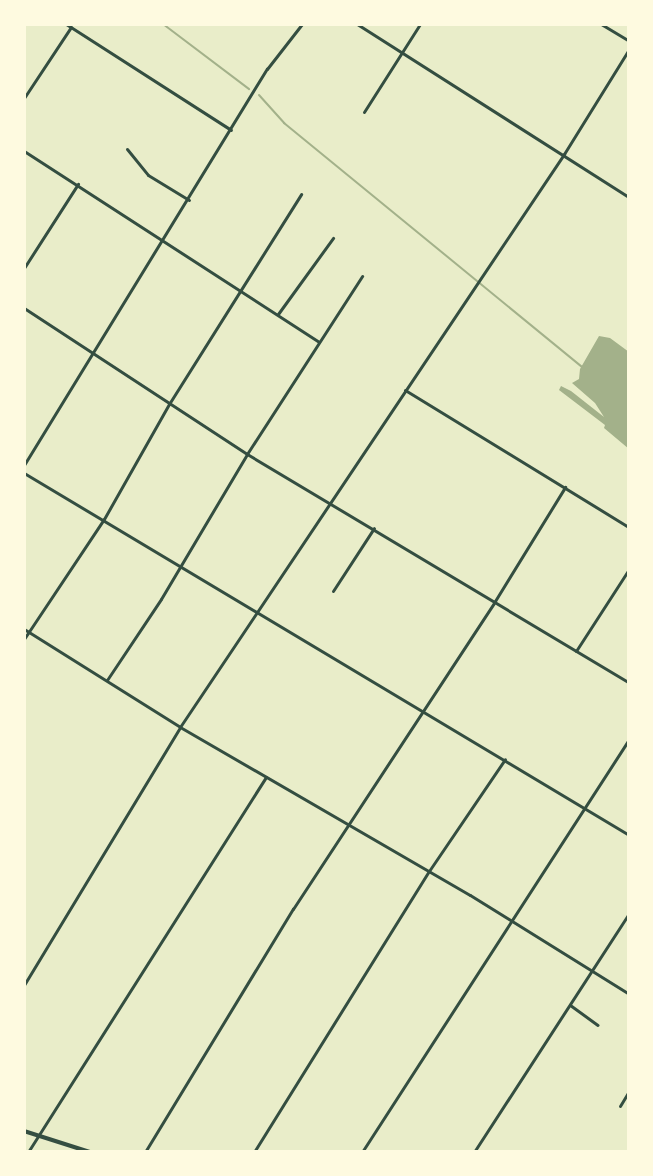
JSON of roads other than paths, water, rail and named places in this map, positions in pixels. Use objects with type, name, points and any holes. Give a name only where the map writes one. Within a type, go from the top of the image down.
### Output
[{"type":"street","points":[[66,24],[231,130]]},
{"type":"street","points":[[24,465],[267,69],[302,24]]},
{"type":"street","points":[[357,24],[629,197]]},
{"type":"street","points":[[364,112],[420,24]]},
{"type":"street","points":[[601,24],[629,41]]},
{"type":"street","points":[[24,98],[71,27]]},
{"type":"street","points":[[24,985],[180,727],[564,154],[629,49]]},
{"type":"street","points":[[127,149],[148,175],[189,200]]},
{"type":"street","points":[[24,151],[319,342]]},
{"type":"street","points":[[24,268],[78,184]]},
{"type":"street","points":[[24,639],[26,631],[104,519],[169,404],[301,194]]},
{"type":"street","points":[[278,314],[333,238]]},
{"type":"street","points":[[107,680],[362,276]]},
{"type":"street","points":[[24,308],[247,454],[629,683]]},
{"type":"street","points":[[405,390],[629,527]]},
{"type":"street","points":[[24,473],[629,835]]},
{"type":"street","points":[[145,1152],[207,1046],[495,601],[565,487]]},
{"type":"street","points":[[333,591],[374,528]]},
{"type":"street","points":[[576,651],[629,569]]},
{"type":"street","points":[[26,631],[180,727],[429,871],[629,994]]},
{"type":"street","points":[[362,1152],[629,739]]},
{"type":"street","points":[[254,1152],[429,871],[505,759]]},
{"type":"street","points":[[28,1152],[266,777]]},
{"type":"street","points":[[474,1152],[629,913]]},
{"type":"street","points":[[570,1005],[598,1025]]},
{"type":"street","points":[[620,1106],[629,1091]]},
{"type":"street","points":[[24,1131],[90,1152]]},
{"type":"waterway","points":[[163,24],[249,89]]},
{"type":"waterway","points":[[259,95],[284,123],[582,367]]}]
